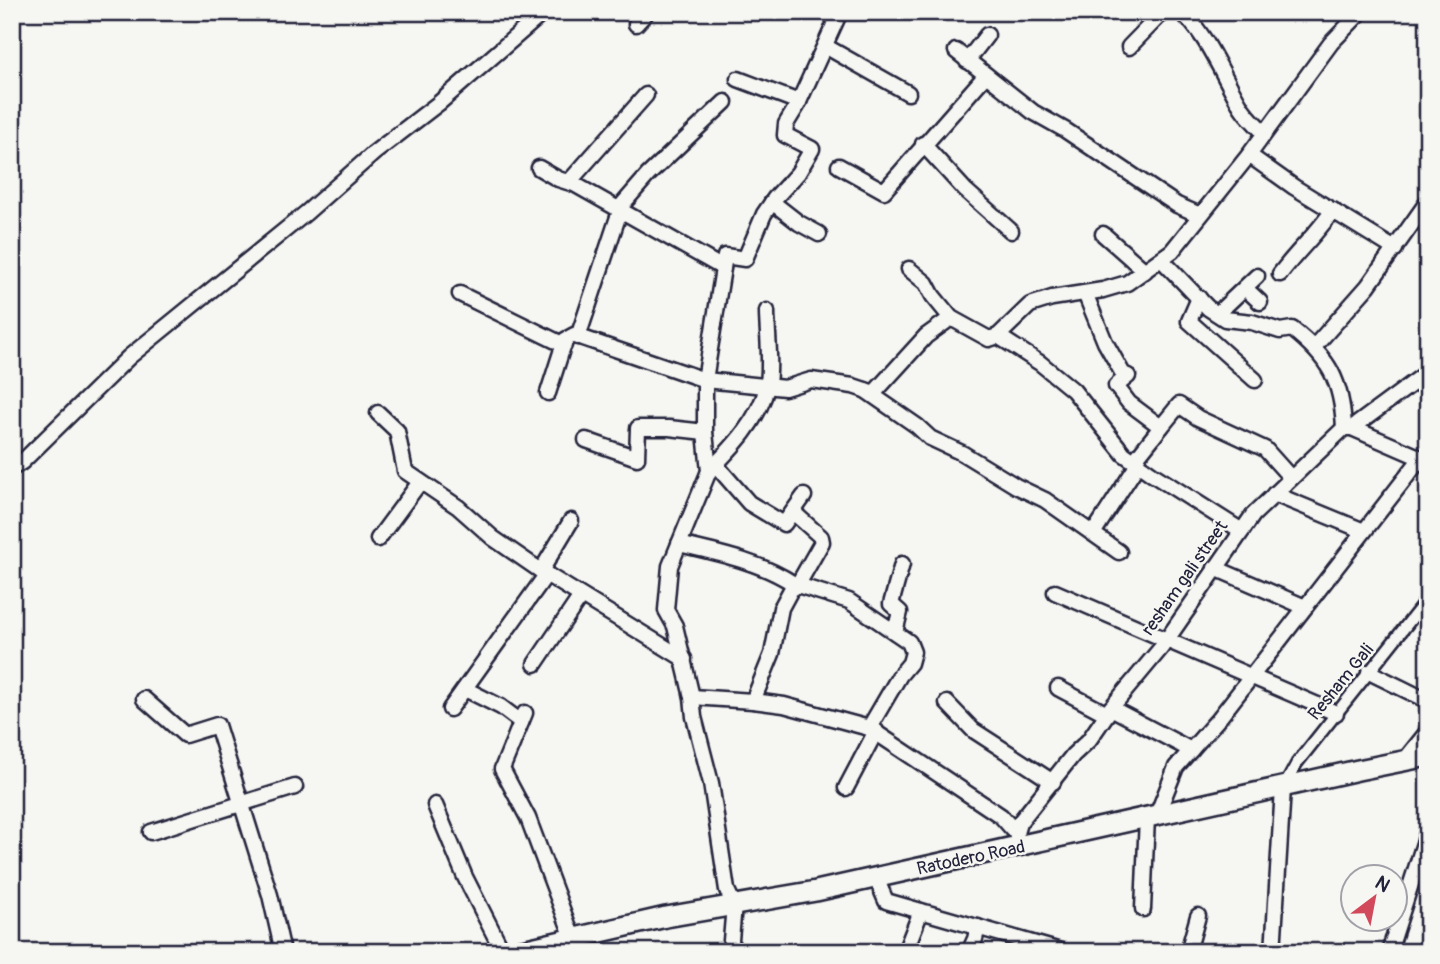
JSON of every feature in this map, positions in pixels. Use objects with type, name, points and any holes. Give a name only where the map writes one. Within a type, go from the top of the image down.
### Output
[{"type":"main road","name":"Ratodero Road","points":[[514,952],[666,916],[816,891],[876,878],[1018,840],[1152,816],[1428,756]]},
{"type":"street","points":[[12,468],[22,462],[129,357],[306,214],[374,153],[439,103],[544,12]]},
{"type":"street","points":[[636,24],[647,12]]},
{"type":"street","points":[[804,496],[784,524],[749,503],[712,468],[705,432],[705,380],[725,256],[745,259],[764,214],[798,173],[812,149],[785,135],[786,124],[799,102],[840,12]]},
{"type":"street","points":[[1129,47],[1163,12]]},
{"type":"street","points":[[1180,12],[1187,17],[1208,47],[1244,111],[1264,133]]},
{"type":"street","points":[[909,270],[926,283],[951,318],[989,339],[998,336],[1031,305],[1127,283],[1161,259],[1189,231],[1250,155],[1331,43],[1361,12]]},
{"type":"street","points":[[967,61],[987,35]]},
{"type":"street","points":[[825,46],[908,93]]},
{"type":"street","points":[[956,51],[1033,112],[1065,130],[1177,205],[1200,215]]},
{"type":"street","points":[[839,166],[884,191],[986,75]]},
{"type":"street","points":[[738,79],[799,102]]},
{"type":"street","points":[[569,182],[646,95]]},
{"type":"street","points":[[578,337],[622,205],[648,175],[725,102]]},
{"type":"street","points":[[923,144],[965,190],[1011,231]]},
{"type":"street","points":[[1250,155],[1294,187],[1395,248]]},
{"type":"street","points":[[539,168],[723,268]]},
{"type":"street","points":[[1314,347],[1368,286],[1395,248],[1423,216],[1428,201]]},
{"type":"street","points":[[772,202],[819,234]]},
{"type":"street","points":[[1280,274],[1296,253],[1317,234],[1333,210]]},
{"type":"street","points":[[1103,234],[1145,271]]},
{"type":"street","points":[[1143,909],[1152,816],[1176,767],[1220,718],[1364,531],[1425,460],[1348,428],[1343,399],[1324,358],[1292,329],[1280,331],[1252,322],[1225,319],[1208,308],[1161,259]]},
{"type":"street","points":[[1218,313],[1257,276]]},
{"type":"street","points":[[1245,288],[1260,302]]},
{"type":"street","points":[[1085,293],[1105,342],[1124,374],[1128,376],[1116,386],[1129,403],[1161,427]]},
{"type":"street","points":[[460,294],[564,345]]},
{"type":"street","points":[[1199,298],[1189,321],[1255,380]]},
{"type":"street","points":[[730,952],[733,905],[727,890],[711,783],[694,717],[684,659],[675,626],[666,610],[670,566],[712,468],[744,432],[759,408],[768,386],[767,311]]},
{"type":"street","points":[[548,393],[565,340],[574,335],[705,380],[785,388],[811,380],[874,393],[926,336],[951,318]]},
{"type":"street","points":[[998,336],[1040,363],[1073,390],[1118,447],[1136,462],[1242,531]]},
{"type":"street","name":"resham gali street","points":[[1018,840],[1019,823],[1073,755],[1089,740],[1166,640],[1253,515],[1348,428],[1428,372]]},
{"type":"street","points":[[865,390],[930,438],[1045,500],[1119,552]]},
{"type":"street","points":[[1094,532],[1136,462],[1179,405],[1198,418],[1265,449],[1291,478]]},
{"type":"street","points":[[379,413],[397,430],[405,471],[458,507],[494,538],[544,573],[684,659]]},
{"type":"street","points":[[586,440],[637,458],[638,428],[705,432]]},
{"type":"street","points":[[379,538],[420,482]]},
{"type":"street","points":[[1274,494],[1364,531]]},
{"type":"street","points":[[753,701],[772,654],[781,608],[822,542],[821,537],[793,512]]},
{"type":"street","points":[[450,709],[544,573],[571,521]]},
{"type":"street","points":[[679,544],[740,561],[784,577],[796,585],[849,601],[909,642],[913,652],[910,663],[900,675],[846,788]]},
{"type":"street","points":[[895,632],[900,612],[891,604],[902,564]]},
{"type":"street","points":[[1214,568],[1305,607]]},
{"type":"street","points":[[1055,592],[1336,713]]},
{"type":"street","points":[[535,663],[581,596]]},
{"type":"street","name":"Resham Gali","points":[[1283,788],[1297,763],[1428,598]]},
{"type":"street","points":[[1370,672],[1428,701]]},
{"type":"street","points":[[1058,688],[1191,750]]},
{"type":"street","points":[[464,689],[523,717],[502,769],[528,818],[573,938]]},
{"type":"street","points":[[692,697],[753,701],[833,716],[873,729],[1001,816],[1018,840]]},
{"type":"street","points":[[144,699],[185,735],[217,725],[270,895],[283,952]]},
{"type":"street","points":[[947,703],[974,730],[1053,782]]},
{"type":"street","points":[[1404,761],[1428,731]]},
{"type":"street","points":[[151,832],[295,786]]},
{"type":"street","points":[[1273,952],[1283,788]]},
{"type":"street","points":[[435,805],[465,877],[503,952]]},
{"type":"street","points":[[1390,952],[1428,831]]},
{"type":"street","points":[[876,878],[886,901],[978,927],[1017,946],[1064,952]]},
{"type":"street","points":[[905,952],[921,911]]},
{"type":"street","points":[[1188,952],[1198,916]]},
{"type":"street","points":[[969,952],[978,927]]}]
